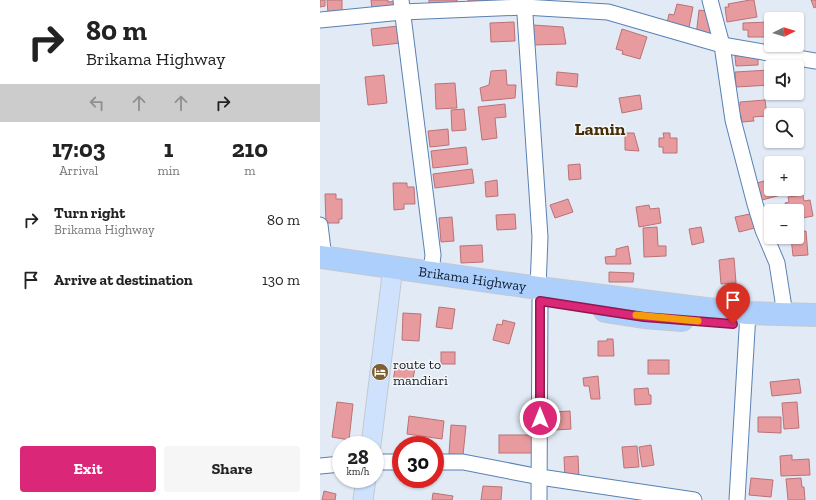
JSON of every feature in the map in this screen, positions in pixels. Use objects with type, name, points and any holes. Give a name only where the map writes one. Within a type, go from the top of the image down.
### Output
[{"type":"highway","name":"Brikama Highway","points":[[321,262],[391,274],[539,294]]},
{"type":"highway","name":"Brikama Highway","points":[[391,274],[431,272],[644,317],[748,319],[816,329]]},
{"type":"highway","name":"Brikama Highway","points":[[748,319],[785,314],[816,315]]},
{"type":"main road","points":[[372,436],[391,274]]},
{"type":"main road","points":[[363,500],[365,488]]},
{"type":"street","points":[[710,0],[722,45],[733,120],[763,230],[777,262],[785,314]]},
{"type":"street","points":[[524,4],[540,237],[539,500]]},
{"type":"street","points":[[320,20],[402,6],[524,4],[608,12],[722,45],[816,61]]},
{"type":"street","points":[[402,6],[433,255],[431,272]]},
{"type":"street","points":[[320,225],[321,262]]},
{"type":"street","points":[[737,500],[748,319]]},
{"type":"street","points":[[444,462],[463,462],[540,477],[694,500]]},
{"type":"street","points":[[320,466],[332,465]]},
{"type":"building","points":[[320,0],[325,0],[325,6],[320,7]]},
{"type":"building","points":[[327,0],[342,0],[342,12],[328,13]]},
{"type":"building","points":[[371,0],[388,0],[388,2],[398,1],[399,8],[372,10]]},
{"type":"building","points":[[429,0],[457,0],[457,4],[429,5]]},
{"type":"building","points":[[468,0],[501,0],[501,1],[468,3]]},
{"type":"building","points":[[754,0],[757,17],[727,22],[725,7],[729,7],[728,4]]},
{"type":"building","points":[[811,0],[816,0],[816,7],[814,8]]},
{"type":"building","points":[[677,4],[693,7],[688,33],[666,28],[669,14],[674,15]]},
{"type":"building","points":[[699,10],[706,11],[706,14],[710,15],[712,39],[696,36]]},
{"type":"building","points":[[514,22],[515,41],[491,42],[490,23]]},
{"type":"building","points":[[764,22],[764,37],[748,37],[748,30],[743,30],[743,23]]},
{"type":"building","points":[[533,25],[563,27],[566,44],[533,45]]},
{"type":"building","points":[[398,26],[401,43],[373,46],[371,29]]},
{"type":"building","points":[[622,29],[647,37],[640,59],[622,54],[623,51],[616,49]]},
{"type":"building","points":[[758,54],[758,65],[736,66],[735,56]]},
{"type":"building","points":[[506,70],[507,85],[516,85],[515,98],[482,101],[480,88],[489,85],[491,71]]},
{"type":"building","points":[[764,70],[764,85],[736,87],[735,72]]},
{"type":"building","points":[[557,72],[578,74],[577,87],[556,85]]},
{"type":"building","points":[[384,75],[387,103],[368,105],[365,77]]},
{"type":"building","points":[[455,83],[457,108],[436,109],[435,84]]},
{"type":"building","points":[[640,95],[642,109],[622,113],[619,98]]},
{"type":"building","points":[[765,100],[766,108],[764,108],[764,116],[753,117],[754,121],[742,122],[741,116],[738,116],[737,106],[740,105],[740,102]]},
{"type":"building","points":[[505,104],[506,117],[495,118],[497,138],[482,140],[478,107]]},
{"type":"building","points":[[464,109],[466,130],[452,131],[451,110]]},
{"type":"building","points":[[448,129],[449,145],[430,147],[428,131]]},
{"type":"building","points":[[625,133],[634,133],[639,151],[625,150]]},
{"type":"building","points":[[663,133],[670,133],[670,138],[677,138],[677,153],[663,153],[663,147],[659,147],[659,138],[664,138]]},
{"type":"building","points":[[466,147],[468,164],[433,168],[431,151]]},
{"type":"building","points":[[580,164],[581,179],[569,180],[568,165]]},
{"type":"building","points":[[472,169],[474,183],[435,188],[433,174]]},
{"type":"building","points":[[497,180],[498,196],[486,197],[485,182]]},
{"type":"building","points":[[764,181],[764,196],[777,196],[762,200],[757,183]]},
{"type":"building","points":[[393,183],[407,183],[407,187],[414,187],[415,204],[404,204],[404,209],[394,210]]},
{"type":"building","points":[[325,194],[336,194],[336,199],[342,199],[342,219],[339,219],[339,223],[326,223]]},
{"type":"building","points":[[803,196],[804,201],[810,200],[813,216],[804,218],[804,204],[785,204],[789,202],[788,197]]},
{"type":"building","points":[[568,199],[573,212],[555,218],[550,205]]},
{"type":"building","points":[[649,205],[650,209],[659,208],[661,223],[639,227],[636,207]]},
{"type":"building","points":[[755,213],[759,227],[739,232],[735,217]]},
{"type":"building","points":[[515,214],[516,229],[497,230],[496,215]]},
{"type":"building","points":[[452,217],[454,241],[441,242],[439,218]]},
{"type":"building","points":[[657,227],[658,246],[666,246],[666,256],[644,257],[643,228]]},
{"type":"building","points":[[701,227],[704,242],[692,245],[689,229]]},
{"type":"building","points":[[804,231],[806,231],[808,255],[793,256],[792,244],[804,244]]},
{"type":"building","points":[[482,245],[483,262],[461,263],[460,246]]},
{"type":"building","points":[[628,246],[631,264],[606,264],[605,257],[616,256],[616,249]]},
{"type":"building","points":[[734,258],[736,283],[721,284],[719,260]]},
{"type":"building","points":[[609,272],[634,273],[633,282],[609,282]]},
{"type":"building","points":[[439,307],[455,309],[452,329],[436,327]]},
{"type":"building","points":[[403,313],[421,314],[419,341],[402,340]]},
{"type":"building","points":[[503,320],[515,323],[509,344],[493,340],[497,324],[502,325]]},
{"type":"building","points":[[607,339],[613,339],[614,356],[598,356],[598,341],[607,341]]},
{"type":"building","points":[[441,352],[455,352],[455,364],[441,364]]},
{"type":"building","points":[[648,360],[669,360],[669,374],[648,374]]},
{"type":"building","points":[[396,364],[415,368],[412,384],[393,381]]},
{"type":"building","points":[[598,376],[600,399],[591,399],[589,386],[584,386],[583,378]]},
{"type":"building","points":[[799,379],[801,393],[772,396],[770,382]]},
{"type":"building","points":[[648,388],[649,395],[651,395],[651,404],[635,405],[634,389]]},
{"type":"building","points":[[337,402],[353,404],[349,436],[332,436]]},
{"type":"building","points":[[797,402],[799,428],[784,429],[782,403]]},
{"type":"building","points":[[570,411],[571,429],[555,430],[554,412]]},
{"type":"building","points":[[409,416],[444,421],[442,436],[421,436],[407,434]]},
{"type":"building","points":[[758,417],[781,417],[781,433],[758,432]]},
{"type":"building","points":[[451,425],[466,426],[463,455],[449,454]]},
{"type":"building","points":[[499,435],[533,435],[533,453],[499,453]]},
{"type":"building","points":[[651,445],[654,465],[642,467],[639,447]]},
{"type":"building","points":[[637,446],[639,467],[624,468],[622,447]]},
{"type":"building","points":[[792,455],[792,460],[809,459],[810,475],[781,476],[780,456]]},
{"type":"building","points":[[578,456],[579,478],[565,479],[564,457]]},
{"type":"building","points":[[751,478],[773,480],[771,497],[749,495]]},
{"type":"building","points":[[801,478],[802,487],[804,487],[805,500],[788,500],[786,479]]},
{"type":"building","points":[[483,486],[502,487],[501,500],[481,500]]},
{"type":"building","points":[[324,491],[336,494],[335,500],[322,500]]},
{"type":"building","points":[[433,493],[453,496],[452,500],[432,500]]},
{"type":"slow traffic","points":[[636,315],[644,317],[698,321]]},
{"type":"place","name":"route to mandiari","points":[[380,372]]},
{"type":"district","name":"Lamin","points":[[600,129]]},
{"type":"route","points":[[540,418],[540,301],[644,317],[733,324]]}]
